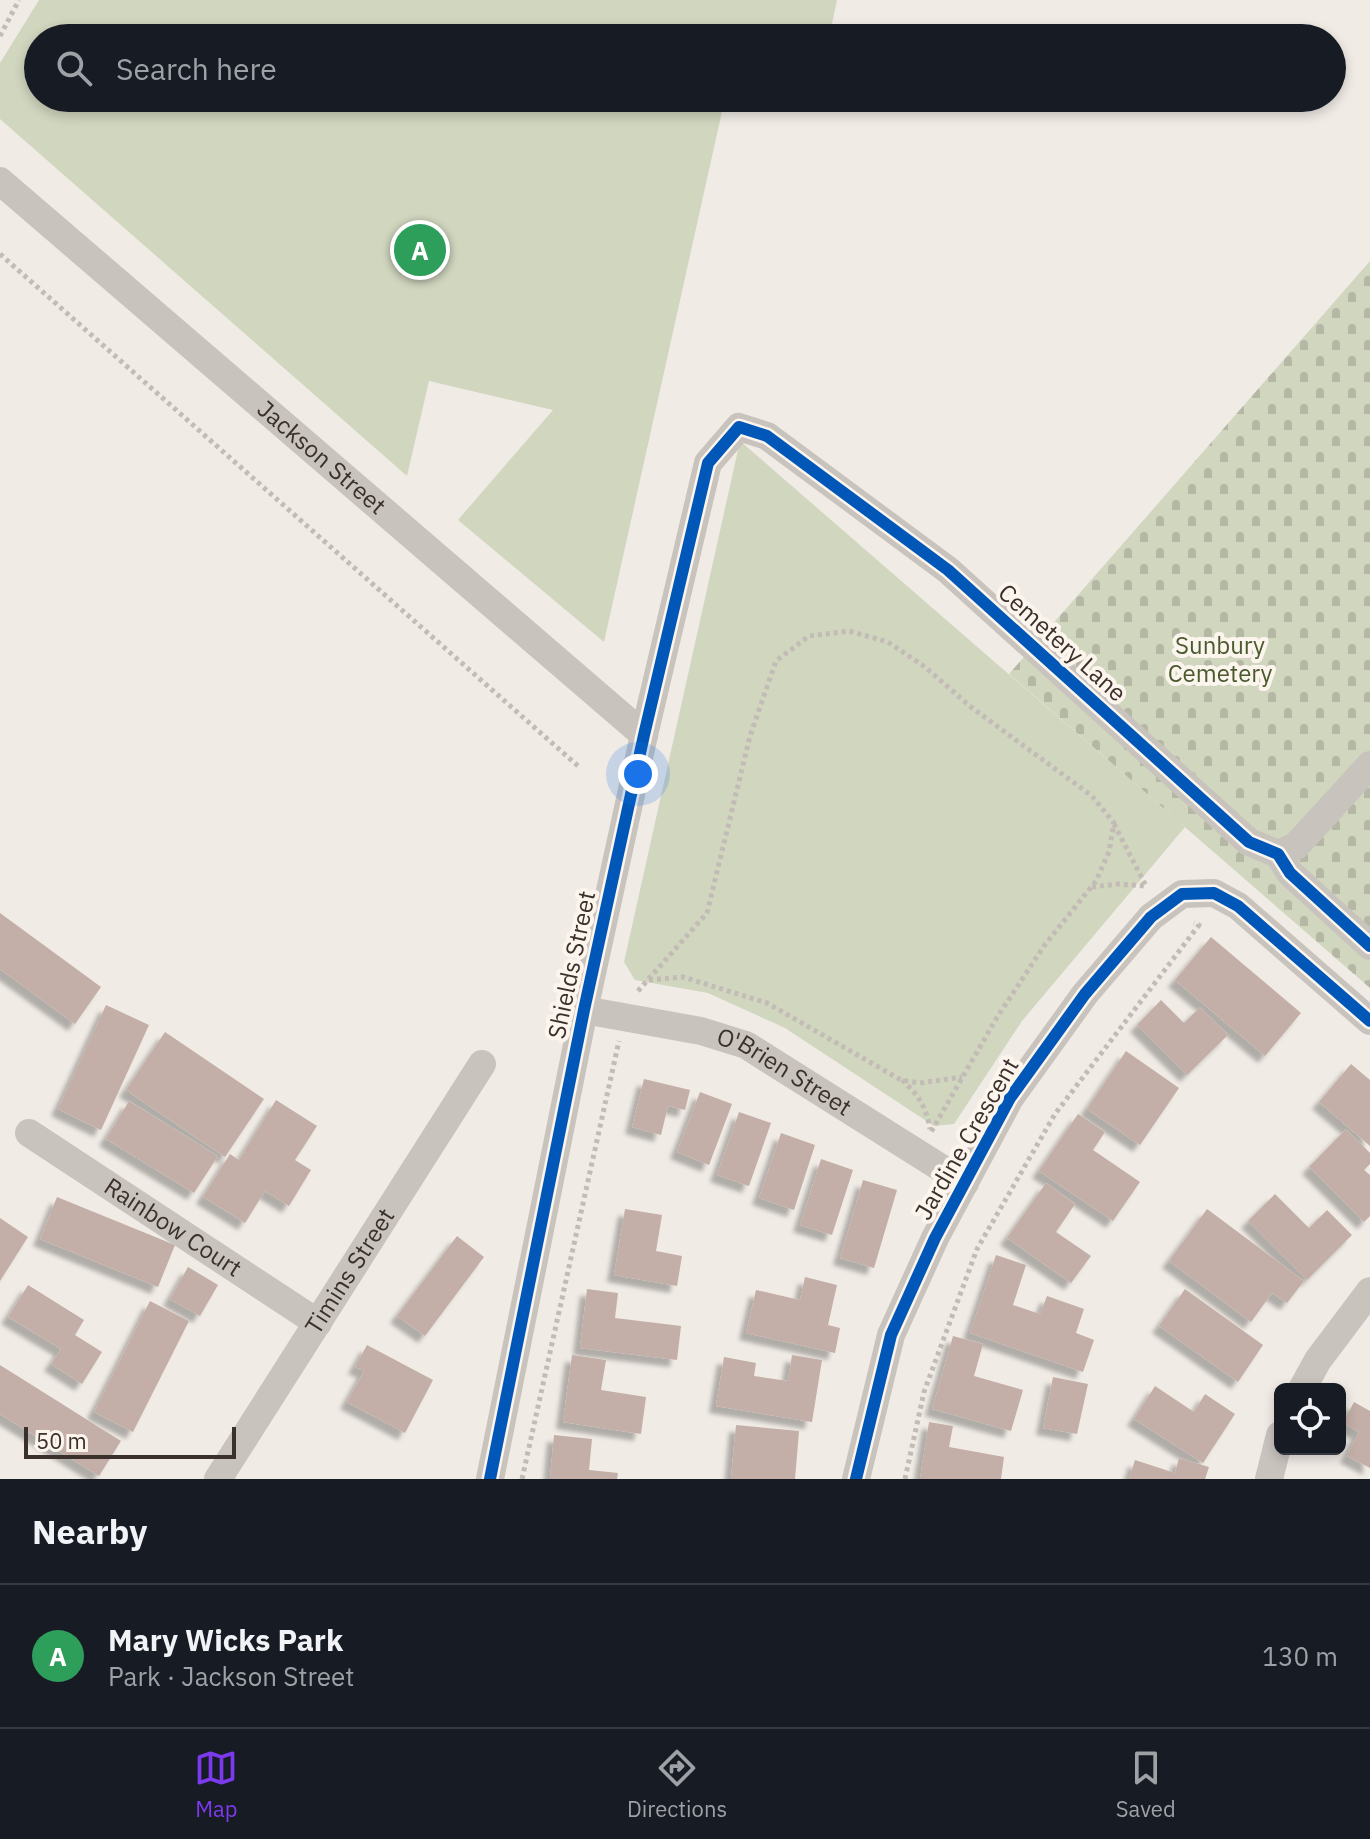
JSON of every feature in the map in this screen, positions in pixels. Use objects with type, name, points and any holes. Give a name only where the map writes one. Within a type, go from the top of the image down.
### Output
[{"type":"street","name":"Jackson Street","points":[[0,181],[644,735]]},
{"type":"street","name":"Cemetery Lane","points":[[708,463],[739,427],[767,436],[801,460],[948,570],[1249,842],[1278,854],[1290,873],[1370,946]]},
{"type":"street","name":"Shields Street","points":[[490,1479],[584,1010],[708,463]]},
{"type":"street","points":[[1278,854],[1296,846],[1370,765]]},
{"type":"street","name":"Jardine Crescent","points":[[856,1479],[891,1335],[935,1238],[1010,1098],[1085,994],[1151,917],[1154,897],[1214,893],[1238,906],[1370,1021]]},
{"type":"street","name":"O'Brien Street","points":[[584,1010],[701,1031],[746,1045],[925,1144],[965,1183]]},
{"type":"street","name":"Timins Street","points":[[218,1479],[482,1064]]},
{"type":"street","name":"Rainbow Court","points":[[29,1133],[318,1323]]},
{"type":"street","points":[[1305,1383],[1318,1360],[1370,1291]]},
{"type":"street","points":[[1269,1479],[1275,1455]]},
{"type":"path","points":[[0,36],[19,0]]},
{"type":"path","points":[[0,254],[578,766]]},
{"type":"path","points":[[522,1479],[629,1000],[707,913],[750,736],[776,661],[809,636],[849,631],[888,642],[1092,796],[1114,823],[1154,897]]},
{"type":"path","points":[[925,1144],[962,1077],[1044,946],[1091,887],[1109,852],[1114,823]]},
{"type":"path","points":[[905,1479],[924,1392],[977,1249],[1055,1114],[1199,925],[1154,897],[1118,884],[1091,887]]},
{"type":"path","points":[[648,980],[683,977],[767,1003],[901,1080],[918,1094],[926,1110],[925,1144]]},
{"type":"path","points":[[901,1080],[920,1083],[962,1077]]},
{"type":"green space","points":[[39,0],[837,0],[832,24],[24,24]]},
{"type":"green space","points":[[24,24],[24,112],[722,112],[604,642],[458,520],[553,410],[429,381],[407,476],[0,119],[0,63]]},
{"type":"green space","name":"Sunbury Cemetery","points":[[1370,261],[1370,988],[1009,674]]},
{"type":"green space","points":[[740,441],[1185,827],[1022,1021],[954,1124],[934,1126],[785,1028],[708,993],[635,980],[624,962]]},
{"type":"building","points":[[0,913],[101,987],[75,1024],[0,969]]},
{"type":"building","points":[[1211,937],[1301,1013],[1265,1056],[1175,980]]},
{"type":"building","points":[[1161,1000],[1184,1023],[1200,1007],[1228,1035],[1187,1075],[1137,1025]]},
{"type":"building","points":[[106,1005],[149,1025],[101,1130],[58,1109]]},
{"type":"building","points":[[165,1032],[264,1099],[225,1157],[126,1090]]},
{"type":"building","points":[[1126,1051],[1179,1088],[1140,1145],[1087,1109]]},
{"type":"building","points":[[1351,1064],[1370,1080],[1370,1146],[1319,1102]]},
{"type":"building","points":[[644,1079],[690,1090],[685,1110],[668,1106],[661,1135],[632,1127]]},
{"type":"building","points":[[700,1092],[732,1104],[709,1165],[677,1152]]},
{"type":"building","points":[[276,1100],[317,1126],[295,1160],[311,1170],[289,1206],[265,1191],[245,1223],[203,1197],[230,1154],[239,1160]]},
{"type":"building","points":[[129,1101],[218,1156],[194,1193],[106,1139]]},
{"type":"building","points":[[739,1112],[771,1123],[749,1186],[717,1175]]},
{"type":"building","points":[[1078,1114],[1105,1132],[1093,1150],[1140,1182],[1113,1221],[1039,1171]]},
{"type":"building","points":[[1346,1129],[1370,1153],[1370,1164],[1364,1170],[1370,1175],[1370,1216],[1364,1222],[1309,1167]]},
{"type":"building","points":[[781,1133],[815,1145],[794,1210],[759,1198]]},
{"type":"building","points":[[821,1159],[853,1170],[832,1235],[800,1225]]},
{"type":"building","points":[[863,1180],[897,1190],[874,1268],[840,1258]]},
{"type":"building","points":[[1046,1183],[1075,1204],[1056,1232],[1091,1256],[1071,1283],[1007,1238]]},
{"type":"building","points":[[1275,1194],[1309,1228],[1327,1210],[1352,1235],[1307,1280],[1248,1221]]},
{"type":"building","points":[[57,1197],[175,1245],[158,1287],[40,1239]]},
{"type":"building","points":[[625,1209],[662,1215],[656,1251],[682,1256],[677,1286],[614,1275]]},
{"type":"building","points":[[1207,1209],[1304,1281],[1287,1303],[1272,1293],[1251,1322],[1169,1261]]},
{"type":"building","points":[[0,1218],[28,1237],[0,1281]]},
{"type":"building","points":[[457,1236],[484,1257],[425,1336],[397,1316]]},
{"type":"building","points":[[996,1255],[1026,1265],[1013,1305],[1040,1314],[1047,1296],[1084,1309],[1076,1333],[1094,1340],[1083,1372],[970,1333]]},
{"type":"building","points":[[188,1267],[218,1285],[200,1316],[170,1299]]},
{"type":"building","points":[[805,1277],[837,1285],[828,1325],[840,1328],[835,1353],[746,1333],[756,1290],[800,1300]]},
{"type":"building","points":[[28,1285],[84,1320],[75,1335],[102,1352],[82,1384],[51,1364],[61,1349],[8,1317]]},
{"type":"building","points":[[587,1289],[618,1293],[615,1318],[681,1326],[677,1360],[580,1348]]},
{"type":"building","points":[[1185,1289],[1263,1345],[1238,1382],[1159,1326]]},
{"type":"building","points":[[150,1301],[189,1321],[133,1432],[94,1412]]},
{"type":"building","points":[[953,1336],[983,1344],[974,1376],[1023,1390],[1011,1431],[932,1409]]},
{"type":"building","points":[[367,1345],[433,1380],[405,1433],[347,1402],[364,1371],[355,1367]]},
{"type":"building","points":[[572,1355],[606,1360],[601,1390],[646,1397],[641,1434],[563,1422]]},
{"type":"building","points":[[792,1355],[822,1360],[812,1422],[716,1406],[724,1357],[756,1363],[754,1376],[788,1381]]},
{"type":"building","points":[[0,1365],[121,1441],[99,1476],[0,1414]]},
{"type":"building","points":[[1053,1377],[1088,1384],[1077,1434],[1043,1428]]},
{"type":"building","points":[[1155,1386],[1194,1412],[1205,1394],[1235,1414],[1203,1463],[1134,1419]]},
{"type":"building","points":[[1354,1402],[1370,1411],[1370,1468],[1347,1456],[1359,1432],[1346,1425],[1346,1417]]},
{"type":"building","points":[[929,1422],[953,1426],[949,1447],[1004,1457],[1001,1479],[920,1479]]},
{"type":"building","points":[[736,1425],[799,1431],[795,1479],[731,1479]]},
{"type":"building","points":[[554,1435],[592,1439],[589,1470],[618,1473],[617,1479],[550,1479]]},
{"type":"building","points":[[1179,1458],[1209,1467],[1205,1479],[1129,1479],[1135,1460],[1175,1473]]},
{"type":"cycle path","points":[[490,1479],[584,1010],[708,463],[739,427],[767,436],[948,570],[1249,842],[1278,854],[1290,873],[1370,946]]},
{"type":"cycle path","points":[[856,1479],[891,1335],[935,1238],[1010,1098],[1085,994],[1151,917],[1182,894],[1214,893],[1238,906],[1370,1021]]},
{"type":"place","name":"Mary Wicks Park","points":[[420,250]]}]
